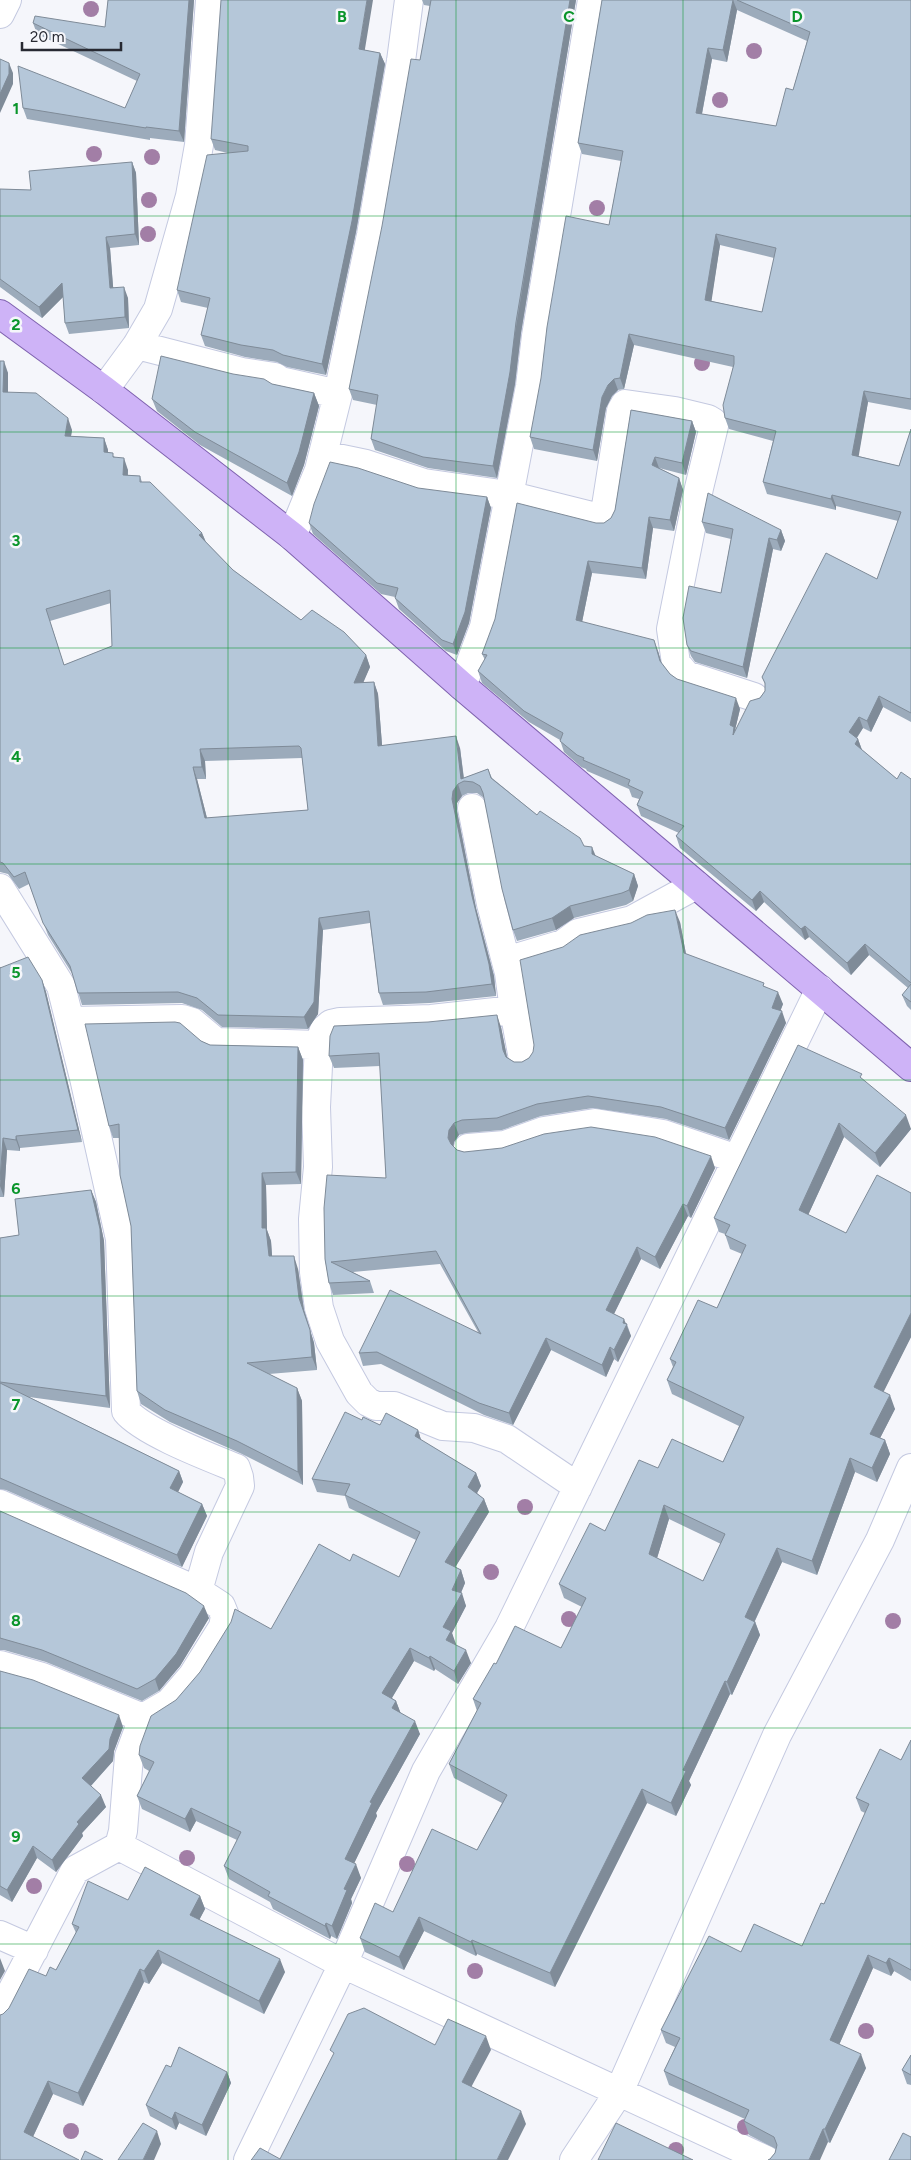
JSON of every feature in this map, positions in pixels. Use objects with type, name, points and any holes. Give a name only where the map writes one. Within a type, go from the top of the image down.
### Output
[{"type":"main road","points":[[0,314],[104,390],[292,536],[462,686],[911,1067]]},
{"type":"street","points":[[0,14],[7,0]]},
{"type":"street","points":[[104,390],[137,345],[158,309],[190,196],[200,145],[210,0]]},
{"type":"street","points":[[292,536],[323,455],[338,394],[371,235],[401,61],[409,0]]},
{"type":"street","points":[[462,686],[484,627],[530,386],[536,336],[592,0]]},
{"type":"street","points":[[137,345],[208,364],[275,377],[280,380],[338,394]]},
{"type":"street","points":[[323,455],[366,464],[424,483],[508,495],[604,519],[606,516],[621,412],[625,404],[676,412],[713,422],[714,426],[699,488],[671,629],[676,663],[686,675],[754,697]]},
{"type":"street","points":[[472,808],[491,904],[506,961],[522,1059]]},
{"type":"street","points":[[506,961],[563,944],[578,933],[632,920],[696,885]]},
{"type":"street","points":[[0,888],[62,986],[120,1239],[126,1411],[132,1419],[200,1454],[236,1468],[240,1477],[240,1486],[209,1552],[198,1591]]},
{"type":"street","points":[[248,2160],[343,1964],[426,1771],[509,1628],[820,989]]},
{"type":"street","points":[[514,1010],[432,1019],[330,1024],[324,1030],[318,1045],[316,1107],[318,1167],[312,1219],[314,1272],[319,1308],[330,1340],[359,1393],[376,1406],[394,1406],[443,1426],[474,1428],[507,1439],[578,1487]]},
{"type":"street","points":[[70,1021],[182,1019],[192,1022],[216,1042],[318,1045]]},
{"type":"street","points":[[468,1148],[505,1145],[544,1131],[595,1123],[664,1134],[736,1160]]},
{"type":"street","points":[[574,2160],[619,2092],[777,1735],[880,1540],[911,1468]]},
{"type":"street","points":[[0,1504],[198,1591],[221,1606],[225,1616],[223,1627],[192,1675],[169,1703],[143,1718],[128,1756],[123,1831],[119,1846],[75,1870],[0,2014]]},
{"type":"street","points":[[0,1665],[42,1677],[143,1718]]},
{"type":"street","points":[[119,1846],[343,1964],[766,2160]]},
{"type":"street","points":[[0,1935],[34,1950]]},
{"type":"building","points":[[108,0],[189,0],[179,131],[146,128],[23,108],[18,66],[125,108],[140,74],[33,23],[35,16],[105,27]]},
{"type":"building","points":[[221,0],[367,0],[359,49],[380,53],[352,221],[322,364],[283,355],[273,350],[241,345],[201,335],[210,298],[177,290],[207,155],[248,151],[248,146],[211,139]]},
{"type":"building","points":[[431,0],[570,0],[493,466],[423,457],[371,439],[378,395],[349,389],[382,226],[411,59],[420,60]]},
{"type":"building","points":[[602,0],[733,0],[723,50],[708,48],[696,113],[776,126],[786,88],[793,90],[810,32],[737,0],[911,0],[911,399],[864,391],[852,455],[899,466],[911,429],[911,713],[879,696],[867,721],[859,717],[849,732],[858,739],[855,744],[897,779],[901,772],[911,779],[911,983],[865,944],[847,963],[805,926],[801,929],[760,891],[752,900],[676,836],[684,826],[637,805],[643,792],[628,785],[630,780],[583,760],[584,758],[577,755],[560,741],[563,733],[524,711],[478,671],[487,655],[482,654],[495,619],[517,503],[596,523],[604,523],[611,518],[615,510],[631,410],[692,421],[682,463],[655,457],[652,465],[679,478],[670,520],[649,517],[642,568],[588,561],[576,620],[654,640],[660,661],[670,674],[677,679],[736,698],[730,725],[734,727],[733,735],[750,701],[760,698],[765,691],[765,683],[762,677],[826,553],[877,579],[901,512],[832,495],[831,499],[763,482],[776,431],[725,418],[723,405],[734,364],[734,356],[629,334],[620,378],[614,379],[608,385],[602,397],[593,450],[530,437],[566,216],[609,225],[623,151],[578,143]],"holes":[[[716,234],[776,248],[762,312],[705,300]]]},
{"type":"building","points":[[0,59],[9,63],[9,74],[0,94]]},
{"type":"building","points":[[132,162],[135,234],[106,237],[110,288],[124,287],[125,317],[65,323],[62,283],[39,307],[0,279],[0,189],[31,190],[29,171]]},
{"type":"building","points":[[161,356],[233,374],[264,379],[272,384],[314,393],[299,452],[287,483],[195,432],[152,399]]},
{"type":"building","points":[[0,361],[4,361],[3,392],[36,393],[68,418],[65,436],[104,438],[104,452],[113,453],[113,457],[124,458],[123,475],[140,476],[140,482],[150,482],[202,533],[199,535],[233,570],[301,620],[312,610],[344,632],[366,655],[354,683],[374,682],[378,746],[456,736],[461,779],[488,769],[491,778],[537,815],[540,811],[580,838],[584,846],[592,847],[592,854],[634,874],[629,890],[570,906],[552,918],[513,930],[502,889],[483,793],[480,786],[473,782],[464,781],[458,784],[453,791],[452,799],[492,984],[426,992],[379,993],[369,911],[319,918],[314,1002],[304,1017],[218,1015],[197,998],[178,992],[78,993],[70,966],[43,923],[25,872],[14,877],[3,863],[0,862]],"holes":[[[110,590],[112,646],[64,665],[46,609]],[[299,746],[301,748],[308,810],[205,818],[193,767],[202,767],[200,749]]]},
{"type":"building","points":[[330,462],[358,468],[418,488],[487,497],[465,612],[453,644],[442,640],[395,598],[398,588],[377,583],[309,523]]},
{"type":"building","points":[[708,493],[781,530],[777,540],[769,538],[743,667],[691,651],[687,645],[683,618],[689,586],[721,593],[733,529],[702,522]]},
{"type":"building","points":[[675,910],[684,953],[764,983],[763,986],[778,992],[772,1008],[782,1011],[725,1128],[661,1107],[588,1096],[537,1104],[497,1118],[462,1120],[454,1123],[449,1130],[448,1138],[451,1144],[457,1150],[464,1152],[502,1148],[544,1134],[591,1127],[655,1137],[711,1156],[687,1206],[683,1204],[655,1257],[637,1247],[606,1310],[624,1319],[623,1323],[627,1324],[614,1350],[610,1347],[602,1365],[546,1338],[509,1413],[479,1403],[377,1352],[359,1353],[390,1290],[481,1334],[436,1251],[331,1262],[370,1281],[329,1283],[325,1259],[324,1208],[327,1175],[386,1178],[379,1053],[329,1056],[330,1036],[334,1026],[428,1022],[497,1015],[506,1057],[514,1062],[522,1062],[529,1058],[533,1052],[534,1045],[520,960],[563,947],[580,935],[631,923],[647,915]]},
{"type":"building","points":[[28,957],[42,980],[78,1130],[16,1136],[16,1140],[3,1138],[0,1180],[0,968]]},
{"type":"building","points":[[911,984],[911,1002],[902,995]]},
{"type":"building","points":[[180,1023],[201,1041],[210,1045],[298,1047],[296,1172],[262,1173],[262,1228],[266,1228],[269,1256],[294,1256],[299,1298],[310,1330],[312,1357],[247,1363],[297,1388],[298,1472],[237,1441],[165,1410],[137,1391],[131,1226],[120,1175],[119,1124],[109,1126],[85,1024]]},
{"type":"building","points":[[798,1045],[862,1074],[860,1077],[906,1115],[875,1153],[839,1123],[799,1210],[846,1233],[877,1175],[911,1193],[911,1313],[874,1387],[890,1395],[870,1434],[885,1440],[872,1468],[850,1458],[812,1561],[777,1548],[745,1617],[755,1622],[683,1770],[686,1771],[671,1803],[642,1789],[550,1973],[472,1940],[471,1942],[419,1917],[399,1957],[360,1938],[375,1903],[393,1912],[432,1829],[477,1850],[507,1795],[449,1764],[481,1703],[473,1699],[494,1663],[496,1664],[515,1626],[561,1648],[586,1598],[559,1584],[590,1523],[605,1531],[639,1460],[658,1468],[672,1439],[723,1462],[744,1417],[667,1380],[676,1362],[670,1359],[698,1300],[717,1308],[746,1245],[725,1235],[730,1225],[714,1218]],"holes":[[[664,1505],[725,1534],[703,1581],[649,1554]]]},
{"type":"building","points":[[91,1190],[100,1229],[106,1396],[0,1382],[0,1238],[19,1235],[15,1199]]},
{"type":"building","points":[[0,1383],[179,1471],[170,1488],[202,1504],[177,1555],[0,1478]]},
{"type":"building","points":[[345,1412],[362,1420],[363,1417],[380,1425],[386,1413],[418,1430],[415,1436],[476,1473],[468,1487],[484,1499],[445,1562],[461,1570],[452,1590],[462,1593],[443,1627],[451,1631],[446,1640],[466,1650],[454,1671],[430,1656],[429,1658],[410,1648],[382,1693],[396,1701],[392,1708],[415,1721],[370,1802],[372,1803],[345,1859],[356,1864],[344,1889],[347,1890],[332,1926],[326,1923],[325,1926],[268,1896],[270,1892],[224,1866],[241,1832],[191,1808],[185,1819],[137,1796],[154,1762],[139,1755],[140,1746],[151,1716],[176,1700],[200,1672],[231,1622],[235,1609],[271,1629],[319,1544],[350,1561],[353,1554],[399,1577],[420,1532],[345,1495],[350,1484],[312,1479]]},
{"type":"building","points":[[0,1511],[186,1593],[204,1606],[176,1654],[155,1679],[137,1689],[42,1650],[0,1638]]},
{"type":"building","points":[[0,1671],[33,1680],[119,1715],[110,1739],[109,1749],[82,1778],[101,1795],[77,1822],[79,1824],[52,1860],[33,1846],[7,1890],[0,1886]]},
{"type":"building","points":[[911,1740],[911,1970],[889,1958],[886,1963],[868,1955],[830,2040],[861,2054],[825,2129],[823,2129],[809,2160],[768,2160],[775,2153],[777,2145],[774,2137],[744,2121],[749,2110],[664,2071],[680,2038],[661,2030],[709,1936],[741,1952],[754,1924],[802,1946],[821,1903],[824,1904],[869,1804],[856,1798],[880,1749],[901,1760]]},
{"type":"building","points":[[145,1867],[200,1896],[190,1915],[280,1959],[259,2001],[158,1950],[144,1971],[140,1969],[78,2093],[48,2081],[24,2132],[79,2160],[0,2160],[0,2015],[9,2008],[29,1969],[46,1976],[50,1967],[56,1970],[79,1927],[72,1924],[88,1881],[128,1900]]},
{"type":"building","points":[[364,2008],[435,2045],[448,2019],[486,2036],[462,2082],[521,2111],[497,2160],[251,2160],[260,2148],[280,2159],[334,2053],[330,2050],[348,2014]]},
{"type":"building","points":[[179,2047],[227,2072],[202,2125],[175,2112],[172,2119],[146,2105],[166,2065],[171,2067]]},
{"type":"building","points":[[911,2055],[911,2075],[902,2070]]},
{"type":"building","points":[[143,2123],[157,2131],[143,2160],[118,2160]]},
{"type":"building","points":[[616,2123],[693,2160],[598,2160]]},
{"type":"building","points":[[903,2133],[911,2137],[911,2160],[889,2160]]},
{"type":"building","points":[[85,2151],[103,2160],[81,2160]]}]
